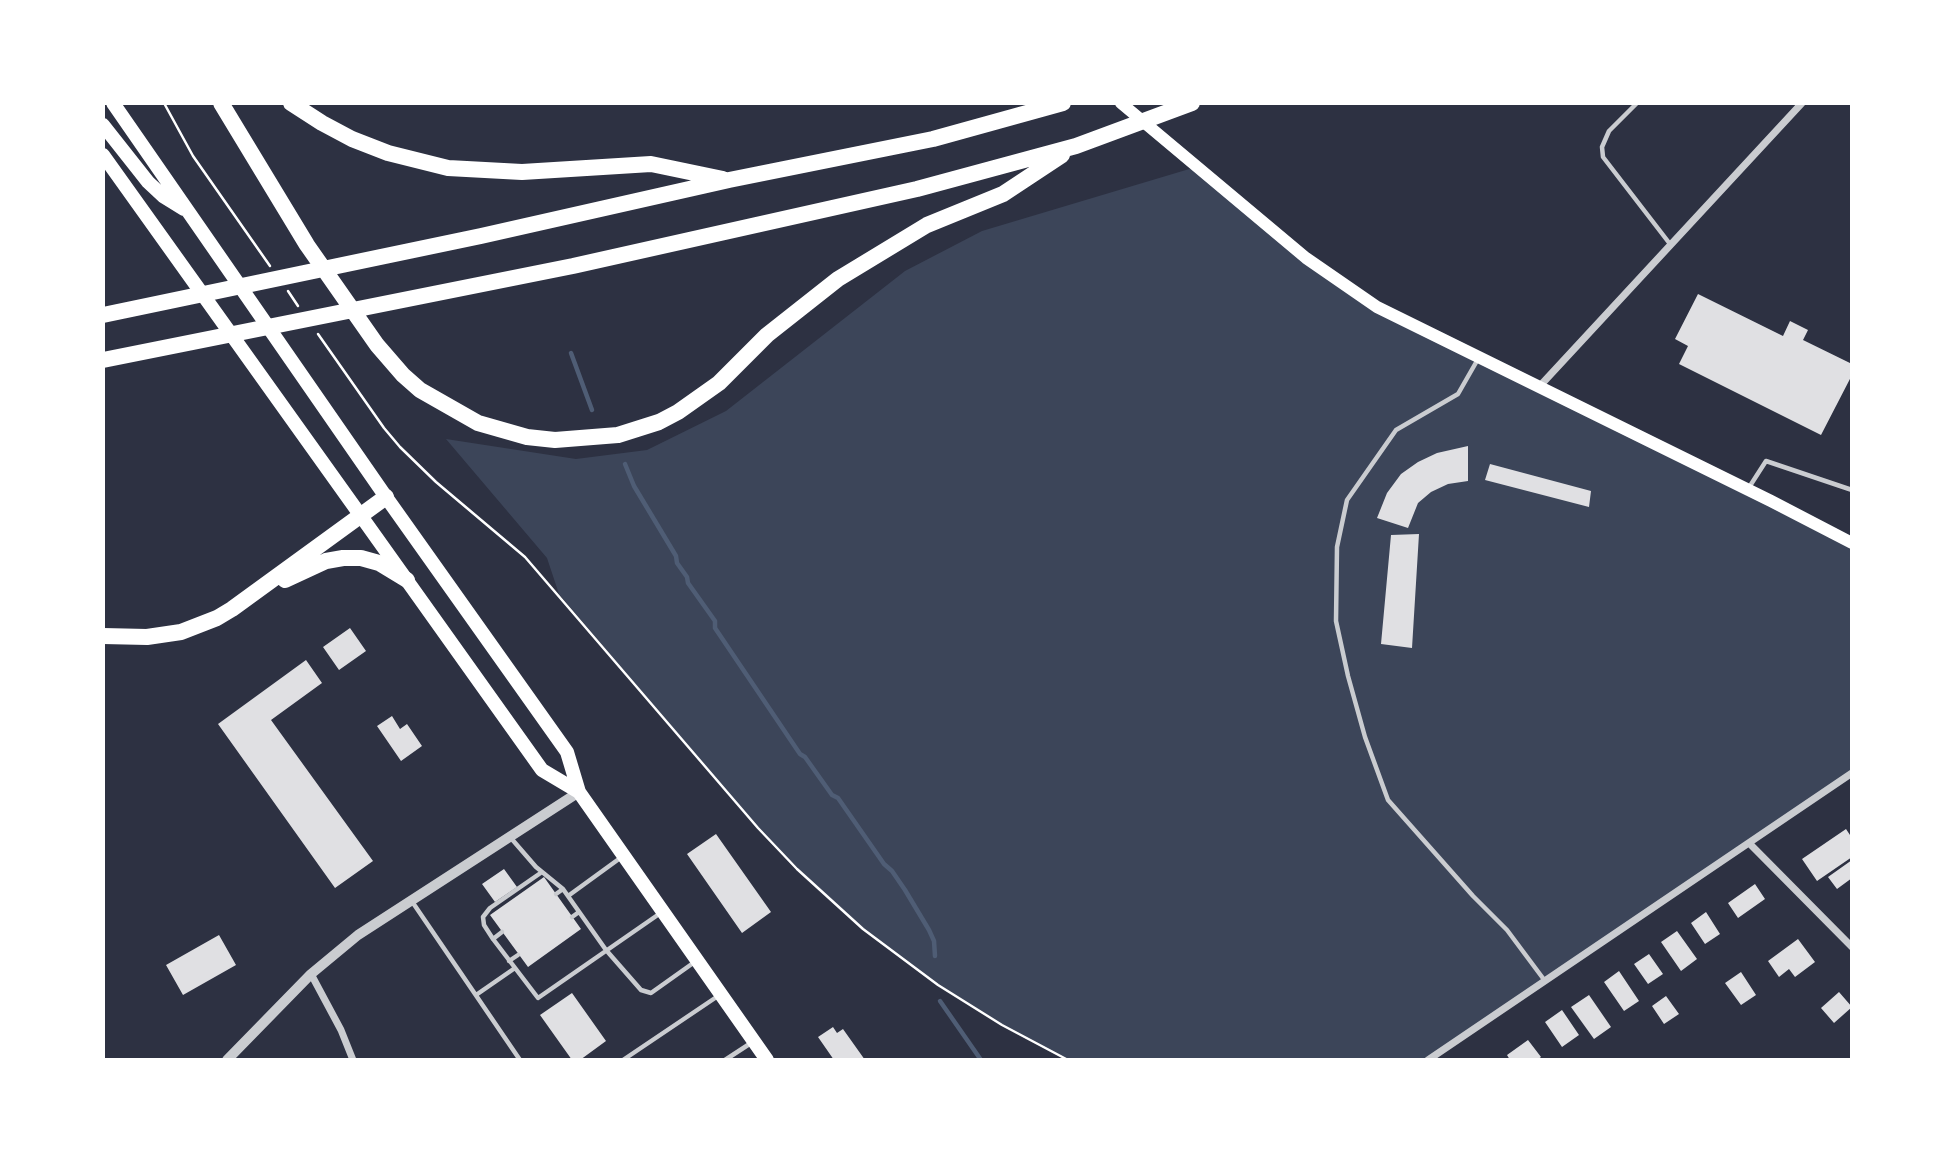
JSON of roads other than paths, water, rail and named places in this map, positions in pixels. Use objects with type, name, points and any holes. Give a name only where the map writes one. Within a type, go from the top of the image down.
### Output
[{"type":"highway","points":[[221,103],[307,245],[377,345],[403,375],[430,396],[478,423],[527,437],[555,440],[618,435],[659,422],[678,412],[719,383],[775,328],[838,279],[927,225],[1003,194],[1076,146]]},
{"type":"highway","points":[[291,103],[352,139],[412,160],[448,168],[522,172],[651,164],[729,180]]},
{"type":"highway","points":[[103,315],[729,180],[933,139],[1063,103]]},
{"type":"highway","points":[[103,360],[573,266],[917,189],[1076,146],[1192,103]]},
{"type":"highway","points":[[103,636],[148,637],[181,632],[216,618],[386,497]]},
{"type":"highway","points":[[248,597],[326,561],[343,558],[361,558],[379,563],[407,580]]},
{"type":"main road","points":[[113,103],[386,497],[567,752],[579,792],[767,1060]]},
{"type":"main road","points":[[1121,103],[1306,258],[1377,307],[1851,542]]},
{"type":"main road","points":[[103,125],[148,183],[188,211]]},
{"type":"main road","points":[[103,155],[542,770],[579,792]]},
{"type":"street","points":[[1538,388],[1802,103]]},
{"type":"street","points":[[1428,1060],[1852,774]]},
{"type":"street","points":[[227,1060],[311,974],[358,935],[579,792]]},
{"type":"street","points":[[1749,844],[1852,947]]},
{"type":"street","points":[[311,974],[341,1030],[353,1060]]},
{"type":"lane","points":[[1637,103],[1609,131],[1602,147],[1603,157],[1671,245]]},
{"type":"lane","points":[[1479,358],[1458,394],[1396,430],[1347,500],[1337,547],[1336,621],[1365,737],[1388,800],[1464,887],[1507,930],[1545,982]]},
{"type":"lane","points":[[1747,489],[1766,461],[1852,490]]},
{"type":"lane","points":[[510,836],[536,867],[563,889],[606,950],[641,990],[651,993],[697,961]]},
{"type":"lane","points":[[568,896],[624,856]]},
{"type":"lane","points":[[542,872],[491,908],[483,917],[484,925],[493,939],[538,998],[663,912]]},
{"type":"lane","points":[[556,894],[563,889]]},
{"type":"lane","points":[[411,899],[520,1060]]},
{"type":"lane","points":[[572,917],[579,912]]},
{"type":"lane","points":[[493,939],[502,932]]},
{"type":"lane","points":[[509,961],[518,955]]},
{"type":"lane","points":[[476,995],[515,968]]},
{"type":"lane","points":[[623,1060],[721,994]]},
{"type":"lane","points":[[725,1060],[754,1041]]},
{"type":"waterway","points":[[571,353],[592,410]]},
{"type":"waterway","points":[[625,464],[634,486],[676,556],[688,583],[715,621],[715,628],[800,754],[832,795],[838,798],[905,890],[929,930],[934,941],[935,956]]},
{"type":"waterway","points":[[940,1001],[981,1060]]}]
